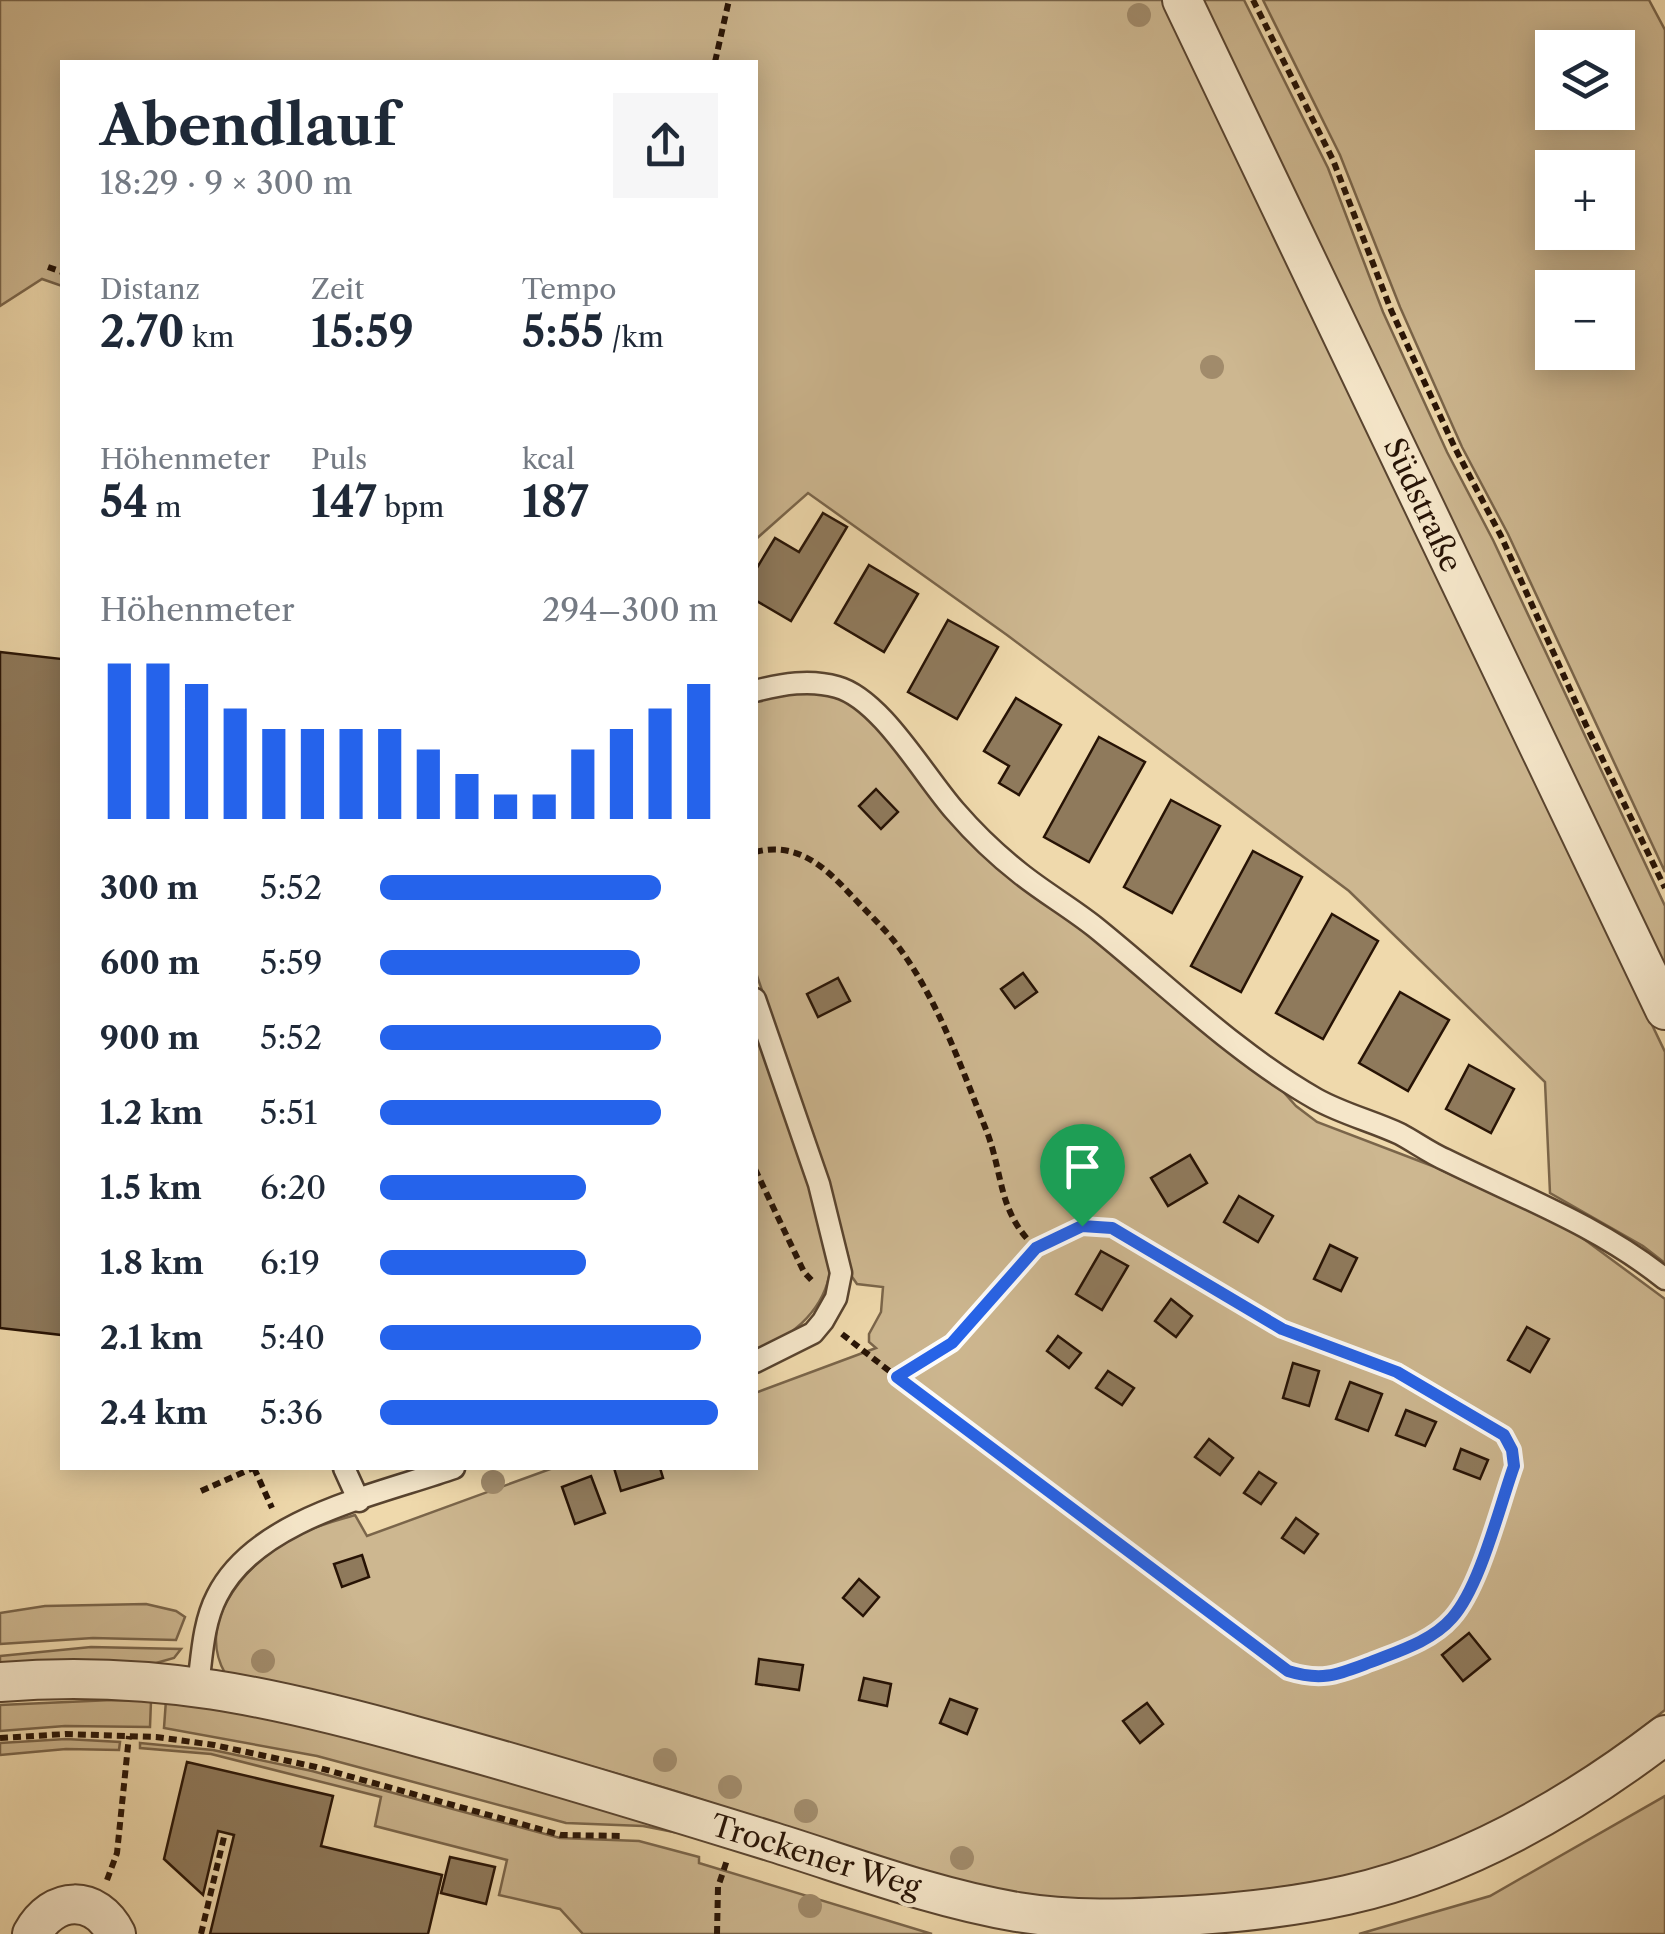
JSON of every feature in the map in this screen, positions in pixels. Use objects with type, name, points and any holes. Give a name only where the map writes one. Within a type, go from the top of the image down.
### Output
[{"type":"street","name":"Südstraße","points":[[1182,0],[1665,1010]]},
{"type":"street","name":"Trockener Weg","points":[[0,1682],[118,1678],[198,1686],[331,1712],[524,1766],[725,1848],[1018,1912],[1113,1920],[1241,1912],[1348,1895],[1435,1868],[1573,1798],[1665,1735]]},
{"type":"street","points":[[32,1934],[42,1918],[64,1905],[84,1904],[105,1921]]},
{"type":"lane","points":[[758,690],[809,683],[836,686],[855,694],[882,717],[958,814],[1005,860],[1092,924],[1248,1052],[1336,1110],[1399,1134],[1580,1222],[1665,1279]]},
{"type":"lane","points":[[758,1008],[819,1184],[841,1273],[836,1298],[824,1322],[797,1344],[758,1361]]},
{"type":"lane","points":[[345,1470],[359,1501]]},
{"type":"lane","points":[[198,1686],[208,1620],[217,1596],[236,1566],[260,1544],[283,1530],[448,1470]]},
{"type":"path","points":[[716,60],[729,0]]},
{"type":"path","points":[[1253,0],[1333,160],[1391,310],[1454,448],[1502,536],[1586,726],[1665,888]]},
{"type":"path","points":[[48,267],[60,271]]},
{"type":"path","points":[[758,851],[770,848],[794,851],[812,859],[839,882],[894,942],[923,988],[954,1050],[994,1151],[1007,1211],[1036,1248]]},
{"type":"path","points":[[758,1175],[804,1272],[820,1290],[836,1298]]},
{"type":"path","points":[[824,1322],[897,1377],[1288,1671],[1310,1678],[1333,1676],[1418,1644],[1450,1620],[1466,1598],[1514,1466],[1512,1450],[1504,1435],[1397,1372],[1282,1329],[1112,1228],[1082,1226],[1036,1248],[952,1343],[897,1377]]},
{"type":"path","points":[[202,1490],[248,1470]]},
{"type":"path","points":[[254,1470],[283,1530]]},
{"type":"path","points":[[0,1738],[129,1736],[214,1745],[316,1766],[561,1834],[640,1837]]},
{"type":"path","points":[[105,1921],[117,1853],[129,1736]]},
{"type":"path","points":[[201,1934],[224,1837]]},
{"type":"path","points":[[717,1934],[718,1887],[725,1848]]},
{"type":"shaded area","points":[[0,0],[1162,0],[1665,1052],[1665,1263],[1643,1246],[1550,1193],[1545,1082],[1349,891],[1007,635],[808,493],[758,537],[758,60],[60,60],[60,285],[42,279],[0,306]]},
{"type":"shaded area","points":[[1202,0],[1244,0],[1328,168],[1383,312],[1665,906],[1665,974]]},
{"type":"shaded area","points":[[1263,0],[1649,0],[1665,30],[1665,872],[1508,534],[1462,447],[1400,307],[1340,155]]},
{"type":"shaded area","points":[[781,693],[833,695],[849,702],[874,723],[950,819],[1270,1077],[1317,1122],[1435,1167],[1573,1231],[1665,1299],[1665,1710],[1582,1770],[1523,1806],[1462,1837],[1395,1864],[1321,1881],[1240,1893],[1155,1900],[1069,1900],[942,1881],[619,1774],[225,1673],[217,1653],[217,1632],[232,1593],[262,1560],[303,1532],[355,1515],[367,1536],[548,1470],[758,1470],[758,1392],[876,1348],[869,1342],[869,1334],[881,1312],[883,1287],[857,1284],[848,1271],[848,1256],[828,1182],[758,979],[758,698]]},
{"type":"shaded area","points":[[758,1032],[813,1193],[829,1257],[829,1277],[819,1302],[802,1323],[758,1348]]},
{"type":"shaded area","points":[[146,1604],[185,1617],[176,1640],[93,1638],[0,1644],[0,1613],[45,1606]]},
{"type":"shaded area","points":[[91,1647],[181,1649],[174,1658],[156,1663],[54,1662],[0,1667],[0,1656]]},
{"type":"shaded area","points":[[166,1700],[328,1727],[676,1828],[674,1832],[643,1826],[566,1823],[317,1756],[164,1728]]},
{"type":"shaded area","points":[[151,1701],[150,1727],[65,1726],[0,1731],[0,1705]]},
{"type":"shaded area","points":[[66,1739],[120,1742],[119,1750],[66,1749],[0,1755],[0,1743]]},
{"type":"shaded area","points":[[140,1743],[213,1750],[312,1771],[560,1838],[639,1841],[932,1934],[583,1934],[560,1909],[499,1895],[507,1860],[375,1826],[381,1797],[211,1754],[140,1748]]},
{"type":"shaded area","points":[[1665,1796],[1665,1934],[1359,1934],[1490,1896]]},
{"type":"building","points":[[823,513],[847,527],[791,621],[758,602],[758,566],[775,538],[799,552]]},
{"type":"building","points":[[869,565],[918,594],[884,652],[835,623]]},
{"type":"building","points":[[948,620],[998,647],[957,719],[908,692]]},
{"type":"building","points":[[0,652],[60,659],[60,1335],[0,1328]]},
{"type":"building","points":[[1016,698],[1061,725],[1019,795],[999,783],[1009,766],[984,751]]},
{"type":"building","points":[[1099,737],[1145,762],[1089,862],[1044,837]]},
{"type":"building","points":[[876,789],[898,812],[881,829],[859,806]]},
{"type":"building","points":[[1171,800],[1220,826],[1172,913],[1124,887]]},
{"type":"building","points":[[1253,851],[1302,877],[1241,992],[1191,966]]},
{"type":"building","points":[[1332,914],[1378,941],[1323,1039],[1276,1013]]},
{"type":"building","points":[[1023,973],[1037,992],[1015,1008],[1001,989]]},
{"type":"building","points":[[838,978],[850,1001],[818,1017],[807,994]]},
{"type":"building","points":[[1400,992],[1449,1020],[1408,1091],[1359,1063]]},
{"type":"building","points":[[1469,1065],[1514,1089],[1491,1133],[1446,1109]]},
{"type":"building","points":[[1190,1155],[1207,1183],[1168,1206],[1151,1178]]},
{"type":"building","points":[[1239,1196],[1273,1216],[1258,1242],[1224,1222]]},
{"type":"building","points":[[1330,1245],[1357,1258],[1341,1291],[1314,1279]]},
{"type":"building","points":[[1101,1251],[1128,1266],[1102,1310],[1076,1294]]},
{"type":"building","points":[[1171,1299],[1192,1316],[1176,1337],[1155,1321]]},
{"type":"building","points":[[1527,1327],[1549,1339],[1530,1372],[1508,1360]]},
{"type":"building","points":[[1058,1336],[1081,1353],[1069,1368],[1047,1351]]},
{"type":"building","points":[[1293,1363],[1319,1371],[1309,1406],[1283,1398]]},
{"type":"building","points":[[1108,1371],[1134,1388],[1122,1405],[1096,1388]]},
{"type":"building","points":[[1350,1382],[1382,1394],[1368,1431],[1336,1419]]},
{"type":"building","points":[[1406,1410],[1436,1422],[1425,1446],[1396,1435]]},
{"type":"building","points":[[1209,1439],[1233,1458],[1220,1475],[1195,1457]]},
{"type":"building","points":[[1461,1449],[1488,1460],[1480,1479],[1454,1469]]},
{"type":"building","points":[[615,1470],[661,1470],[663,1478],[621,1491]]},
{"type":"building","points":[[1259,1472],[1276,1483],[1261,1504],[1244,1493]]},
{"type":"building","points":[[591,1476],[605,1513],[575,1524],[562,1487]]},
{"type":"building","points":[[1296,1518],[1318,1534],[1304,1553],[1282,1538]]},
{"type":"building","points":[[362,1555],[369,1577],[342,1587],[334,1564]]},
{"type":"building","points":[[859,1579],[879,1597],[863,1616],[843,1598]]},
{"type":"building","points":[[1469,1633],[1490,1659],[1463,1681],[1442,1655]]},
{"type":"building","points":[[759,1659],[803,1665],[799,1690],[756,1684]]},
{"type":"building","points":[[864,1678],[891,1684],[887,1706],[859,1700]]},
{"type":"building","points":[[950,1699],[977,1709],[967,1734],[940,1723]]},
{"type":"building","points":[[1147,1703],[1163,1724],[1140,1743],[1123,1721]]},
{"type":"building","points":[[187,1762],[333,1796],[321,1846],[442,1875],[428,1934],[210,1934],[234,1835],[218,1831],[203,1895],[164,1859]]},
{"type":"building","points":[[450,1857],[495,1867],[486,1904],[441,1893]]},
{"type":"route","points":[[1082,1226],[1112,1228],[1282,1329],[1397,1372],[1504,1435],[1512,1450],[1514,1466],[1466,1598],[1450,1620],[1418,1644],[1333,1676],[1310,1678],[1288,1671],[897,1377],[952,1343],[1036,1248],[1082,1226]]}]
